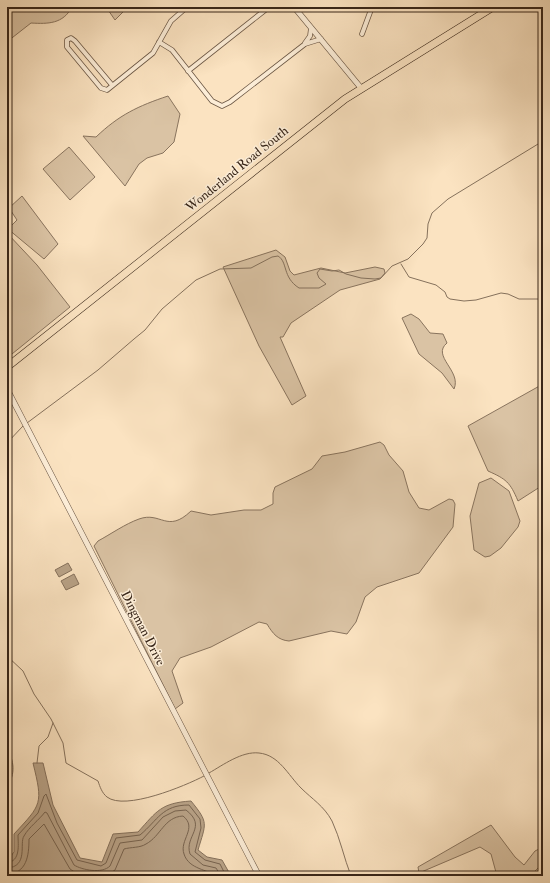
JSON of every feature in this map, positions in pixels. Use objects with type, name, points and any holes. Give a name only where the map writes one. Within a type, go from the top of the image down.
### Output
[{"type":"main road","name":"Wonderland Road South","points":[[7,367],[320,118],[361,88],[493,7]]},
{"type":"street","points":[[112,85],[76,41],[71,38],[67,40],[67,47],[101,88],[107,90],[149,57],[171,22],[187,7]]},
{"type":"street","points":[[188,70],[269,7]]},
{"type":"street","points":[[294,7],[361,88]]},
{"type":"street","points":[[362,34],[372,7]]},
{"type":"street","points":[[159,42],[172,50],[212,101],[222,106],[230,102],[305,44],[310,36],[311,27]]},
{"type":"street","points":[[305,44],[321,39]]},
{"type":"street","name":"Dingman Drive","points":[[7,390],[259,876]]},
{"type":"shaded area","points":[[7,7],[72,7],[60,20],[49,23],[31,23],[8,41]]},
{"type":"shaded area","points":[[106,7],[128,7],[115,20]]},
{"type":"shaded area","points":[[168,96],[180,114],[174,142],[163,153],[147,158],[139,164],[125,186],[83,136],[96,137],[104,129],[129,112]]},
{"type":"shaded area","points":[[69,147],[95,177],[70,200],[43,169]]},
{"type":"shaded area","points":[[22,196],[58,244],[44,259],[8,229],[17,220],[9,208]]},
{"type":"shaded area","points":[[7,233],[37,265],[70,307],[7,358]]},
{"type":"shaded area","points":[[276,250],[285,257],[290,271],[294,275],[321,268],[345,273],[375,267],[384,269],[385,273],[380,279],[340,290],[291,323],[283,337],[280,337],[306,396],[292,405],[259,346],[223,267]]},
{"type":"shaded area","points":[[411,314],[419,319],[430,333],[443,334],[447,343],[443,348],[442,353],[454,376],[454,389],[442,373],[419,354],[402,318]]},
{"type":"shaded area","points":[[543,384],[543,485],[518,501],[507,482],[488,471],[468,426]]},
{"type":"shaded area","points":[[380,442],[384,445],[389,455],[403,471],[409,492],[419,508],[429,510],[449,499],[453,500],[455,504],[453,527],[419,573],[377,587],[365,597],[356,622],[347,634],[331,631],[289,641],[279,638],[267,624],[259,622],[211,647],[180,658],[172,671],[183,703],[175,709],[94,546],[98,541],[123,526],[147,517],[170,522],[183,518],[191,511],[211,515],[244,510],[261,510],[273,504],[273,493],[275,487],[312,469],[322,456],[345,452]]},
{"type":"shaded area","points":[[491,478],[509,491],[520,521],[518,527],[501,548],[490,556],[485,557],[474,550],[470,516],[479,483]]},
{"type":"shaded area","points":[[7,747],[11,758],[13,772],[7,787]]},
{"type":"shaded area","points":[[491,825],[515,857],[524,865],[535,851],[543,847],[543,876],[497,876],[491,854],[480,847],[419,873],[418,867]]},
{"type":"water","points":[[68,563],[72,570],[59,577],[55,570]]},
{"type":"water","points":[[74,574],[79,584],[66,590],[61,581]]},
{"type":"water","points":[[33,763],[43,763],[53,805],[80,858],[102,862],[113,834],[138,832],[160,809],[173,804],[191,801],[201,814],[204,824],[203,834],[198,850],[207,857],[222,860],[231,876],[7,876],[7,861],[14,852],[14,834],[30,816],[38,803],[38,787]]},
{"type":"waterway","points":[[27,423],[98,370],[145,330],[162,309],[196,280],[220,269],[251,268],[272,257],[278,256],[283,262],[290,279],[299,288],[319,288],[326,284],[319,278],[317,273],[320,269],[332,271],[339,270],[346,274],[361,278],[381,278],[392,266],[408,259],[423,244],[427,238],[428,224],[432,213],[448,199],[543,141]]},
{"type":"waterway","points":[[401,264],[409,277],[436,285],[445,292],[447,297],[450,299],[464,301],[476,300],[501,293],[508,294],[519,299],[543,299]]},
{"type":"waterway","points":[[7,443],[23,426]]},
{"type":"waterway","points":[[7,656],[23,671],[34,694],[51,719],[63,743],[66,763],[98,781],[102,792],[107,797],[116,801],[127,801],[155,796],[204,776]]},
{"type":"waterway","points":[[37,763],[39,746],[48,737],[53,723]]},
{"type":"waterway","points":[[209,773],[233,759],[246,754],[259,753],[272,757],[283,766],[301,788],[322,807],[329,816],[337,834],[351,876]]},
{"type":"waterway","points":[[530,876],[543,863]]}]
